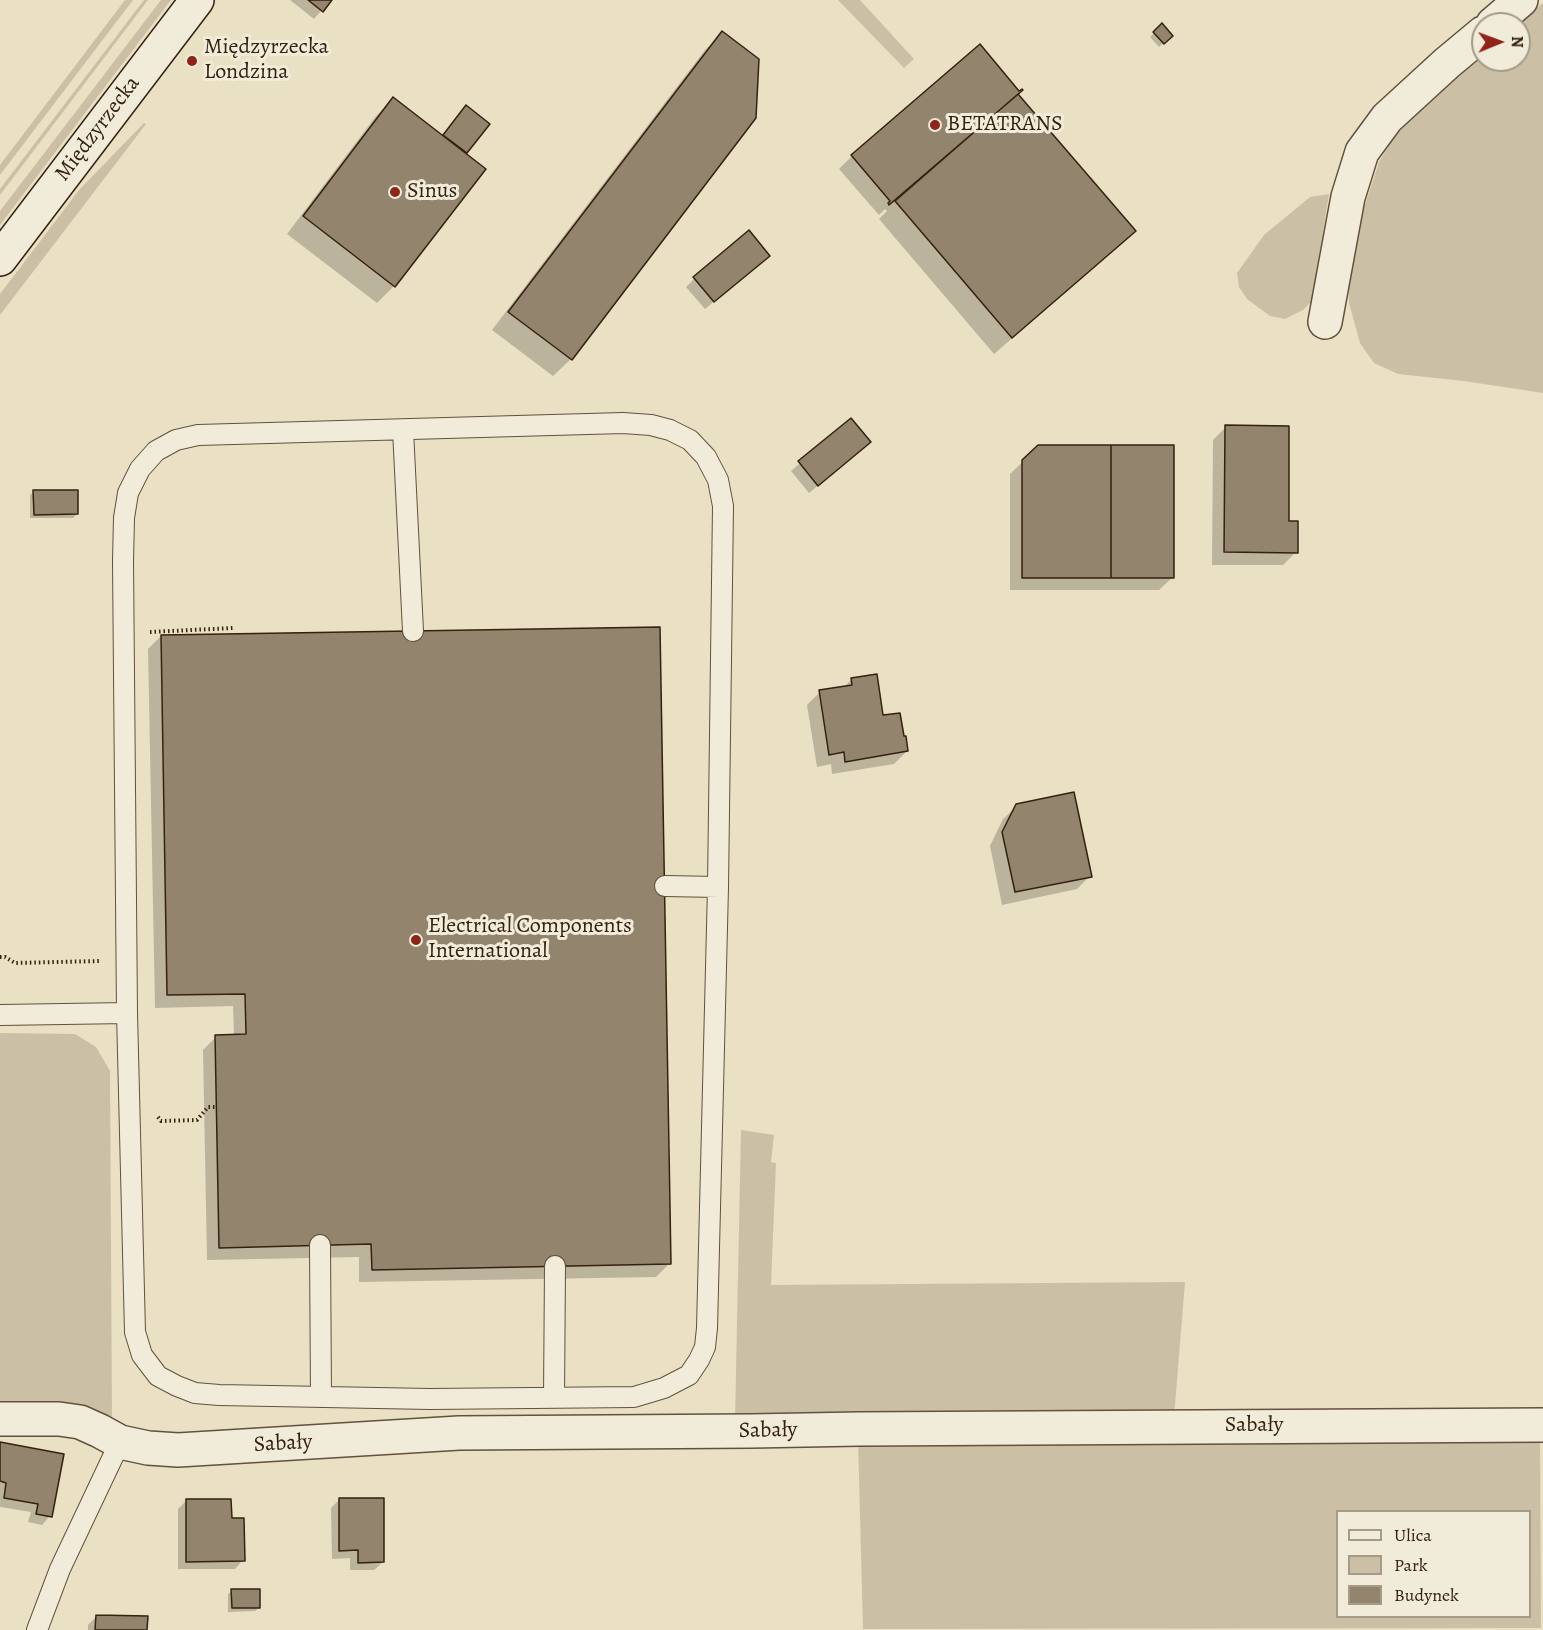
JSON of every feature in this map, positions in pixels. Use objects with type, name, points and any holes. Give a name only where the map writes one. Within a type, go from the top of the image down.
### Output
[{"type":"street","name":"Międzyrzecka","points":[[0,259],[197,0]]},
{"type":"street","points":[[1507,12],[1521,0]]},
{"type":"street","points":[[1325,322],[1348,197],[1362,152],[1387,118],[1471,43]]},
{"type":"street","name":"Sabały","points":[[0,1419],[59,1419],[80,1422],[120,1442],[148,1448],[178,1450],[459,1433],[1543,1425]]},
{"type":"lane","points":[[623,423],[651,425],[670,430],[690,440],[706,457],[718,480],[723,506],[718,887],[707,1328],[705,1347],[689,1375],[664,1388],[634,1397],[430,1399],[195,1393],[158,1376],[142,1356],[135,1332],[127,1013],[123,561],[124,518],[128,493],[141,469],[156,451],[176,440],[198,435],[623,423]]},
{"type":"lane","points":[[403,430],[413,631]]},
{"type":"lane","points":[[665,886],[718,887]]},
{"type":"lane","points":[[0,1015],[127,1013]]},
{"type":"lane","points":[[320,1245],[321,1397]]},
{"type":"lane","points":[[554,1398],[555,1266]]},
{"type":"lane","points":[[37,1630],[60,1569],[120,1442]]},
{"type":"path","points":[[143,637],[150,631],[233,628]]},
{"type":"path","points":[[0,957],[5,957],[15,963],[127,960]]},
{"type":"path","points":[[153,1112],[161,1121],[197,1120],[208,1107],[216,1107]]},
{"type":"green space","points":[[125,0],[133,0],[0,175],[0,165]]},
{"type":"green space","points":[[144,0],[148,0],[0,195],[0,189]]},
{"type":"green space","points":[[161,0],[171,0],[0,225],[0,211]]},
{"type":"green space","points":[[838,0],[860,0],[914,59],[904,68]]},
{"type":"green space","points":[[1543,3],[1543,393],[1398,374],[1374,363],[1360,343],[1349,303],[1348,269],[1355,235],[1379,162],[1399,129],[1471,63],[1471,72],[1531,72],[1531,13]]},
{"type":"green space","points":[[144,123],[146,124],[0,315],[0,294],[79,190]]},
{"type":"green space","points":[[1329,194],[1312,301],[1303,310],[1285,319],[1270,316],[1247,299],[1239,287],[1237,273],[1264,235],[1310,197]]},
{"type":"green space","points":[[0,1033],[75,1034],[96,1047],[110,1071],[112,1417],[87,1408],[0,1407]]},
{"type":"green space","points":[[741,1130],[774,1135],[771,1162],[776,1163],[771,1285],[1185,1282],[1174,1417],[735,1420]]},
{"type":"green space","points":[[1540,1434],[1541,1628],[863,1629],[858,1440]]},
{"type":"building","points":[[308,0],[332,0],[323,12]]},
{"type":"building","points":[[1162,23],[1173,36],[1164,44],[1153,32]]},
{"type":"building","points":[[722,31],[759,59],[756,118],[572,360],[508,312]]},
{"type":"building","name":"BETATRANS","points":[[980,44],[1019,91],[1023,90],[889,205],[890,201],[851,155]]},
{"type":"building","points":[[1018,94],[1136,231],[1012,338],[895,201]]},
{"type":"building","name":"Sinus","points":[[393,97],[486,169],[395,287],[303,216]]},
{"type":"building","points":[[466,105],[490,124],[467,153],[443,135]]},
{"type":"building","points":[[749,230],[770,256],[714,302],[693,277]]},
{"type":"building","points":[[851,418],[871,442],[818,486],[798,461]]},
{"type":"building","points":[[1225,425],[1289,426],[1289,521],[1298,521],[1298,553],[1224,552]]},
{"type":"building","points":[[1038,445],[1111,445],[1111,578],[1022,578],[1022,460]]},
{"type":"building","points":[[1111,445],[1174,445],[1174,578],[1111,578]]},
{"type":"building","points":[[33,490],[78,490],[78,514],[34,515]]},
{"type":"building","name":"Electrical Components International","points":[[660,627],[671,1264],[372,1270],[371,1244],[219,1248],[215,1035],[246,1034],[245,994],[167,995],[161,635]]},
{"type":"building","points":[[877,674],[883,715],[900,713],[908,751],[845,762],[844,752],[829,755],[819,690],[852,685],[851,678]]},
{"type":"building","points":[[1074,792],[1092,877],[1015,892],[1002,832],[1016,804]]},
{"type":"building","points":[[0,1442],[64,1454],[52,1517],[36,1514],[38,1504],[4,1498],[6,1483],[0,1481]]},
{"type":"building","points":[[339,1498],[384,1498],[384,1562],[358,1563],[358,1550],[339,1551]]},
{"type":"building","points":[[186,1499],[231,1499],[232,1518],[244,1518],[245,1561],[186,1562]]},
{"type":"building","points":[[231,1589],[260,1589],[260,1608],[232,1608]]},
{"type":"building","points":[[96,1615],[148,1616],[147,1630],[95,1630]]},
{"type":"place","name":"Międzyrzecka Londzina","points":[[192,61]]},
{"type":"place","name":"BETATRANS","points":[[935,125]]},
{"type":"place","name":"Sinus","points":[[395,192]]},
{"type":"place","name":"Electrical Components International","points":[[416,940]]}]
